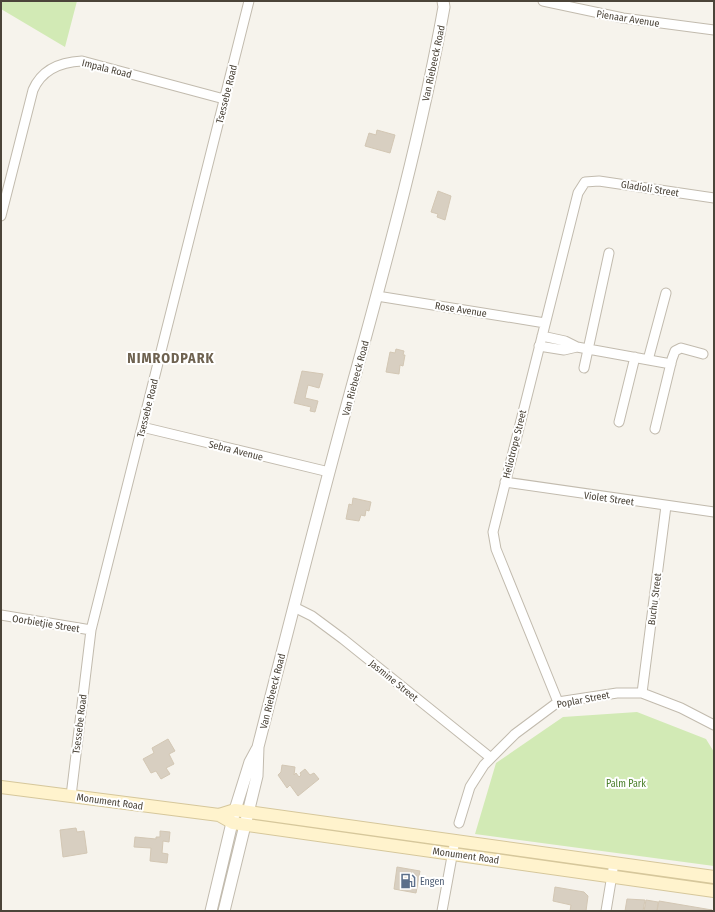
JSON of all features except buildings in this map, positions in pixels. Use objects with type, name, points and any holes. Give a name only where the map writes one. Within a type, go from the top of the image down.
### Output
[{"type":"main road","name":"Monument Road","points":[[1,787],[219,815],[233,823],[714,891]]},
{"type":"main road","name":"Monument Road","points":[[219,815],[235,810],[714,877]]},
{"type":"street","name":"Tsessebe Road","points":[[71,796],[91,630],[249,1]]},
{"type":"street","name":"Pienaar Avenue","points":[[543,1],[623,18],[714,30]]},
{"type":"street","name":"Van Riebeeck Road","points":[[224,911],[257,776],[258,747],[329,472],[400,210],[431,75],[445,3]]},
{"type":"street","name":"Impala Road","points":[[1,216],[33,90],[37,80],[56,66],[66,62],[82,61],[224,99]]},
{"type":"street","name":"Gladioli Street","points":[[585,182],[608,182],[714,198]]},
{"type":"street","name":"Heliotrope Street","points":[[558,702],[494,541],[494,526],[578,193],[585,182]]},
{"type":"street","points":[[584,368],[610,253]]},
{"type":"street","points":[[648,360],[666,293]]},
{"type":"street","name":"Rose Avenue","points":[[376,296],[545,323]]},
{"type":"street","points":[[542,336],[565,341],[577,347],[671,364]]},
{"type":"street","points":[[539,346],[564,350],[577,347]]},
{"type":"street","points":[[655,429],[673,354],[678,349],[684,348],[703,354]]},
{"type":"street","points":[[619,422],[634,358]]},
{"type":"street","name":"Sebra Avenue","points":[[142,427],[329,472]]},
{"type":"street","name":"Violet Street","points":[[505,482],[714,512]]},
{"type":"street","name":"Buchu Street","points":[[642,693],[666,506]]},
{"type":"street","name":"Jasmine Street","points":[[294,607],[312,616],[343,639],[491,758]]},
{"type":"street","name":"Oorbietjie Street","points":[[1,615],[91,630]]},
{"type":"street","name":"Poplar Street","points":[[459,823],[470,787],[491,758],[515,734],[558,702],[617,693],[642,693],[707,719],[714,725]]},
{"type":"street","name":"Van Riebeeck Road","points":[[211,911],[235,810],[250,762],[258,747]]},
{"type":"street","points":[[442,911],[455,840]]},
{"type":"street","points":[[606,911],[613,877],[614,863]]},
{"type":"green space","points":[[1,1],[77,1],[65,47],[1,9]]},
{"type":"green space","name":"Palm Park","points":[[637,712],[706,739],[714,752],[714,866],[475,834],[496,763],[563,717]]},
{"type":"place","name":"Engen","points":[[408,881]]},
{"type":"district","name":"NIMRODPARK","points":[[171,358]]}]
